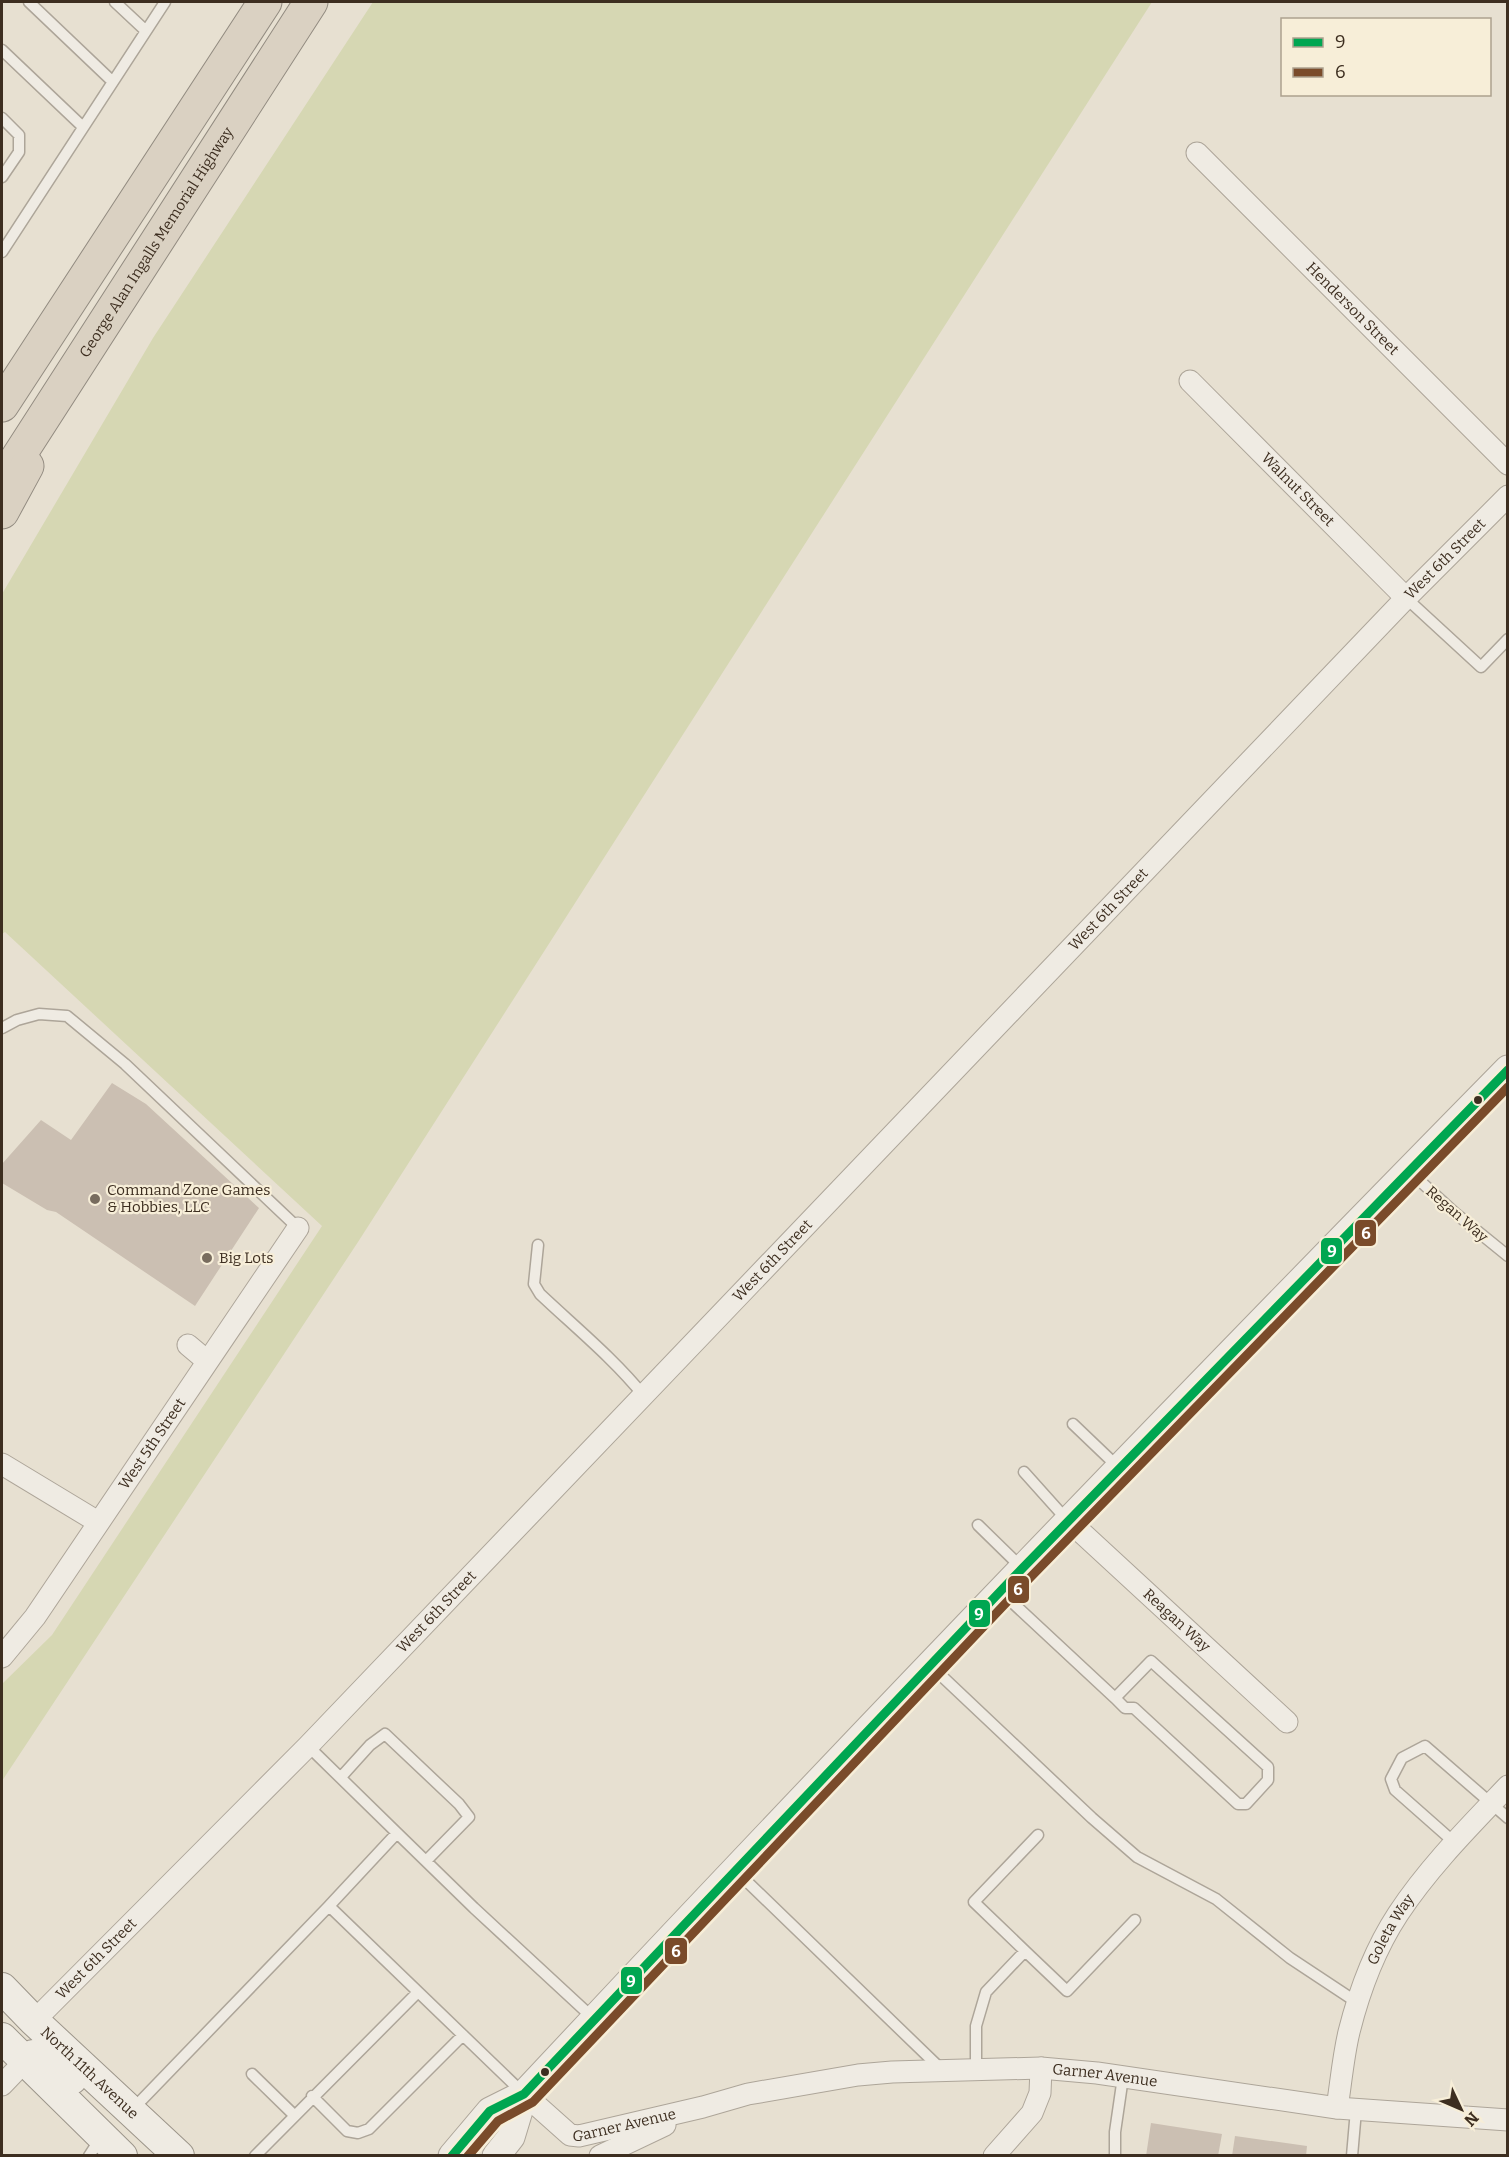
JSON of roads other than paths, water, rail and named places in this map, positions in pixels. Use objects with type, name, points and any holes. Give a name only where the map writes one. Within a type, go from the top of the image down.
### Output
[{"type":"highway","points":[[2,405],[265,2]]},
{"type":"highway","name":"George Alan Ingalls Memorial Highway","points":[[2,482],[310,2]]},
{"type":"highway","points":[[2,382],[81,283]]},
{"type":"highway","points":[[2,512],[121,299]]},
{"type":"main road","name":"North 11th Avenue","points":[[2,1988],[34,2021],[179,2156]]},
{"type":"main road","points":[[2,2016],[10,2022],[21,2024],[34,2021]]},
{"type":"main road","points":[[2,2038],[104,2149]]},
{"type":"main road","points":[[25,2061],[33,2055],[50,2057],[146,2152],[158,2156]]},
{"type":"street","name":"Henderson Street","points":[[1197,153],[1508,464]]},
{"type":"street","name":"Walnut Street","points":[[1190,381],[1406,598]]},
{"type":"street","name":"West 6th Street","points":[[34,2021],[308,1746],[1406,598],[1504,507]]},
{"type":"street","points":[[452,2156],[490,2111],[524,2094],[734,1869],[1000,1591],[1508,1069]]},
{"type":"street","name":"West 5th Street","points":[[2,1657],[35,1617],[298,1228]]},
{"type":"street","points":[[188,1345],[207,1361]]},
{"type":"street","points":[[2,1464],[98,1522]]},
{"type":"street","name":"Reagan Way","points":[[1068,1521],[1287,1722]]},
{"type":"street","name":"Goleta Way","points":[[1347,2109],[1349,2032],[1381,1944],[1421,1882],[1508,1786]]},
{"type":"street","points":[[2,2085],[25,2061]]},
{"type":"street","points":[[994,2156],[1032,2113],[1040,2093],[1041,2068]]},
{"type":"street","name":"Garner Avenue","points":[[524,2094],[570,2135],[579,2136],[704,2107],[748,2094],[858,2075],[1041,2068],[1123,2077],[1347,2109],[1508,2120]]},
{"type":"street","points":[[496,2156],[512,2137],[524,2094]]},
{"type":"street","name":"Garner Avenue","points":[[600,2156],[704,2107]]},
{"type":"lane","points":[[29,2],[113,82]]},
{"type":"lane","points":[[115,2],[146,31]]},
{"type":"lane","points":[[2,252],[165,2]]},
{"type":"lane","points":[[2,50],[82,127]]},
{"type":"lane","points":[[2,118],[19,135],[19,152],[2,177]]},
{"type":"lane","points":[[1406,598],[1481,668],[1508,639]]},
{"type":"lane","points":[[2,1028],[17,1020],[39,1014],[67,1016],[125,1064],[298,1228]]},
{"type":"lane","name":"Regan Way","points":[[1408,1170],[1455,1213],[1508,1256]]},
{"type":"lane","points":[[538,1245],[534,1284],[540,1294],[594,1341],[644,1396]]},
{"type":"lane","points":[[1073,1424],[1119,1468]]},
{"type":"lane","points":[[1024,1472],[1068,1521]]},
{"type":"lane","points":[[978,1525],[1022,1569]]},
{"type":"lane","points":[[1000,1591],[1125,1708],[1134,1708],[1238,1804],[1246,1804],[1268,1780],[1268,1767],[1151,1661],[1115,1698]]},
{"type":"lane","points":[[930,1665],[1092,1818],[1137,1857],[1216,1899],[1290,1958],[1358,2003]]},
{"type":"lane","points":[[341,1777],[370,1744],[385,1734],[459,1804],[469,1817],[426,1861]]},
{"type":"lane","points":[[308,1746],[474,1908],[594,2019]]},
{"type":"lane","points":[[1455,1843],[1395,1790],[1391,1779],[1402,1758],[1425,1746],[1508,1818]]},
{"type":"lane","points":[[131,2111],[397,1833]]},
{"type":"lane","points":[[1038,1835],[974,1902],[1067,1991],[1135,1920]]},
{"type":"lane","points":[[734,1869],[942,2070]]},
{"type":"lane","points":[[329,1906],[524,2094]]},
{"type":"lane","points":[[976,2070],[976,2026],[986,1992],[1025,1951]]},
{"type":"lane","points":[[255,2156],[312,2096],[418,1992]]},
{"type":"lane","points":[[312,2096],[347,2131],[358,2133],[369,2129],[463,2035]]},
{"type":"lane","points":[[252,2074],[294,2115]]},
{"type":"lane","points":[[1115,2156],[1115,2132],[1123,2077]]},
{"type":"lane","points":[[1347,2109],[1352,2156]]},
{"type":"place","name":"Command Zone Games & Hobbies, LLC","points":[[95,1199]]},
{"type":"place","name":"Big Lots","points":[[207,1258]]}]
